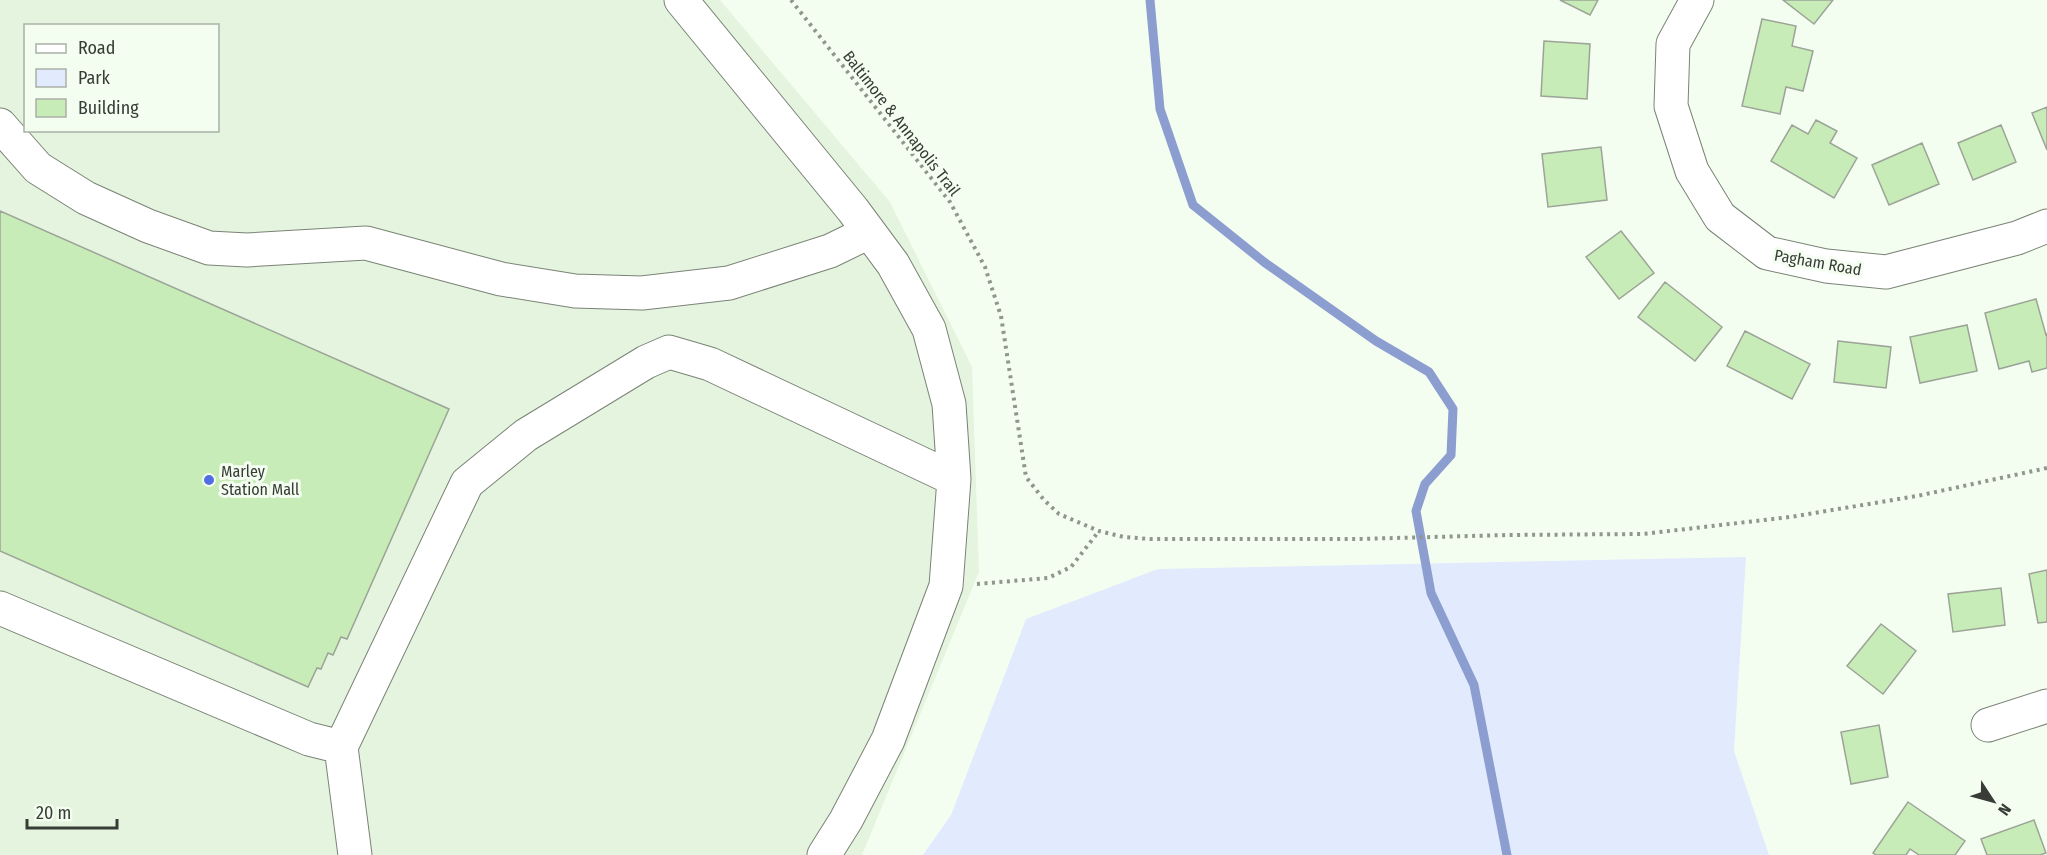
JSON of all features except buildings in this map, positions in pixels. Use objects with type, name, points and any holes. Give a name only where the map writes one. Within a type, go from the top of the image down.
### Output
[{"type":"street","points":[[681,0],[893,264],[929,329],[949,404],[954,479],[946,586],[888,740],[846,820],[824,855]]},
{"type":"street","name":"Pagham Road","points":[[1696,0],[1673,44],[1671,106],[1692,171],[1720,217],[1767,253],[1826,266],[1886,273],[2016,238],[2047,226]]},
{"type":"street","points":[[0,125],[38,168],[86,198],[148,226],[209,248],[247,250],[366,243],[501,279],[574,291],[642,293],[729,283],[830,251],[869,232]]},
{"type":"street","points":[[355,855],[340,747],[466,483],[526,435],[646,362],[669,352],[710,364],[954,479]]},
{"type":"street","points":[[0,608],[309,739],[340,747]]},
{"type":"street","points":[[1988,725],[2047,706]]},
{"type":"path","name":"Baltimore & Annapolis Trail","points":[[790,0],[950,202],[985,267],[1001,316],[1026,477],[1044,500],[1059,514],[1100,531],[1124,537],[1150,539],[1358,539],[1643,534],[1790,517],[1917,496],[2047,468]]},
{"type":"path","points":[[946,586],[1048,578],[1071,567],[1100,531]]},
{"type":"shaded area","points":[[0,0],[720,0],[890,202],[972,367],[979,572],[862,855],[0,855]]},
{"type":"green space","points":[[1746,557],[1734,751],[1769,855],[923,855],[951,815],[1026,619],[1158,569]]},
{"type":"waterway","points":[[1150,0],[1160,109],[1193,205],[1264,262],[1376,341],[1429,372],[1453,409],[1451,455],[1425,484],[1416,511],[1431,593],[1474,685],[1507,855]]},
{"type":"place","name":"Marley Station Mall","points":[[209,480]]}]
